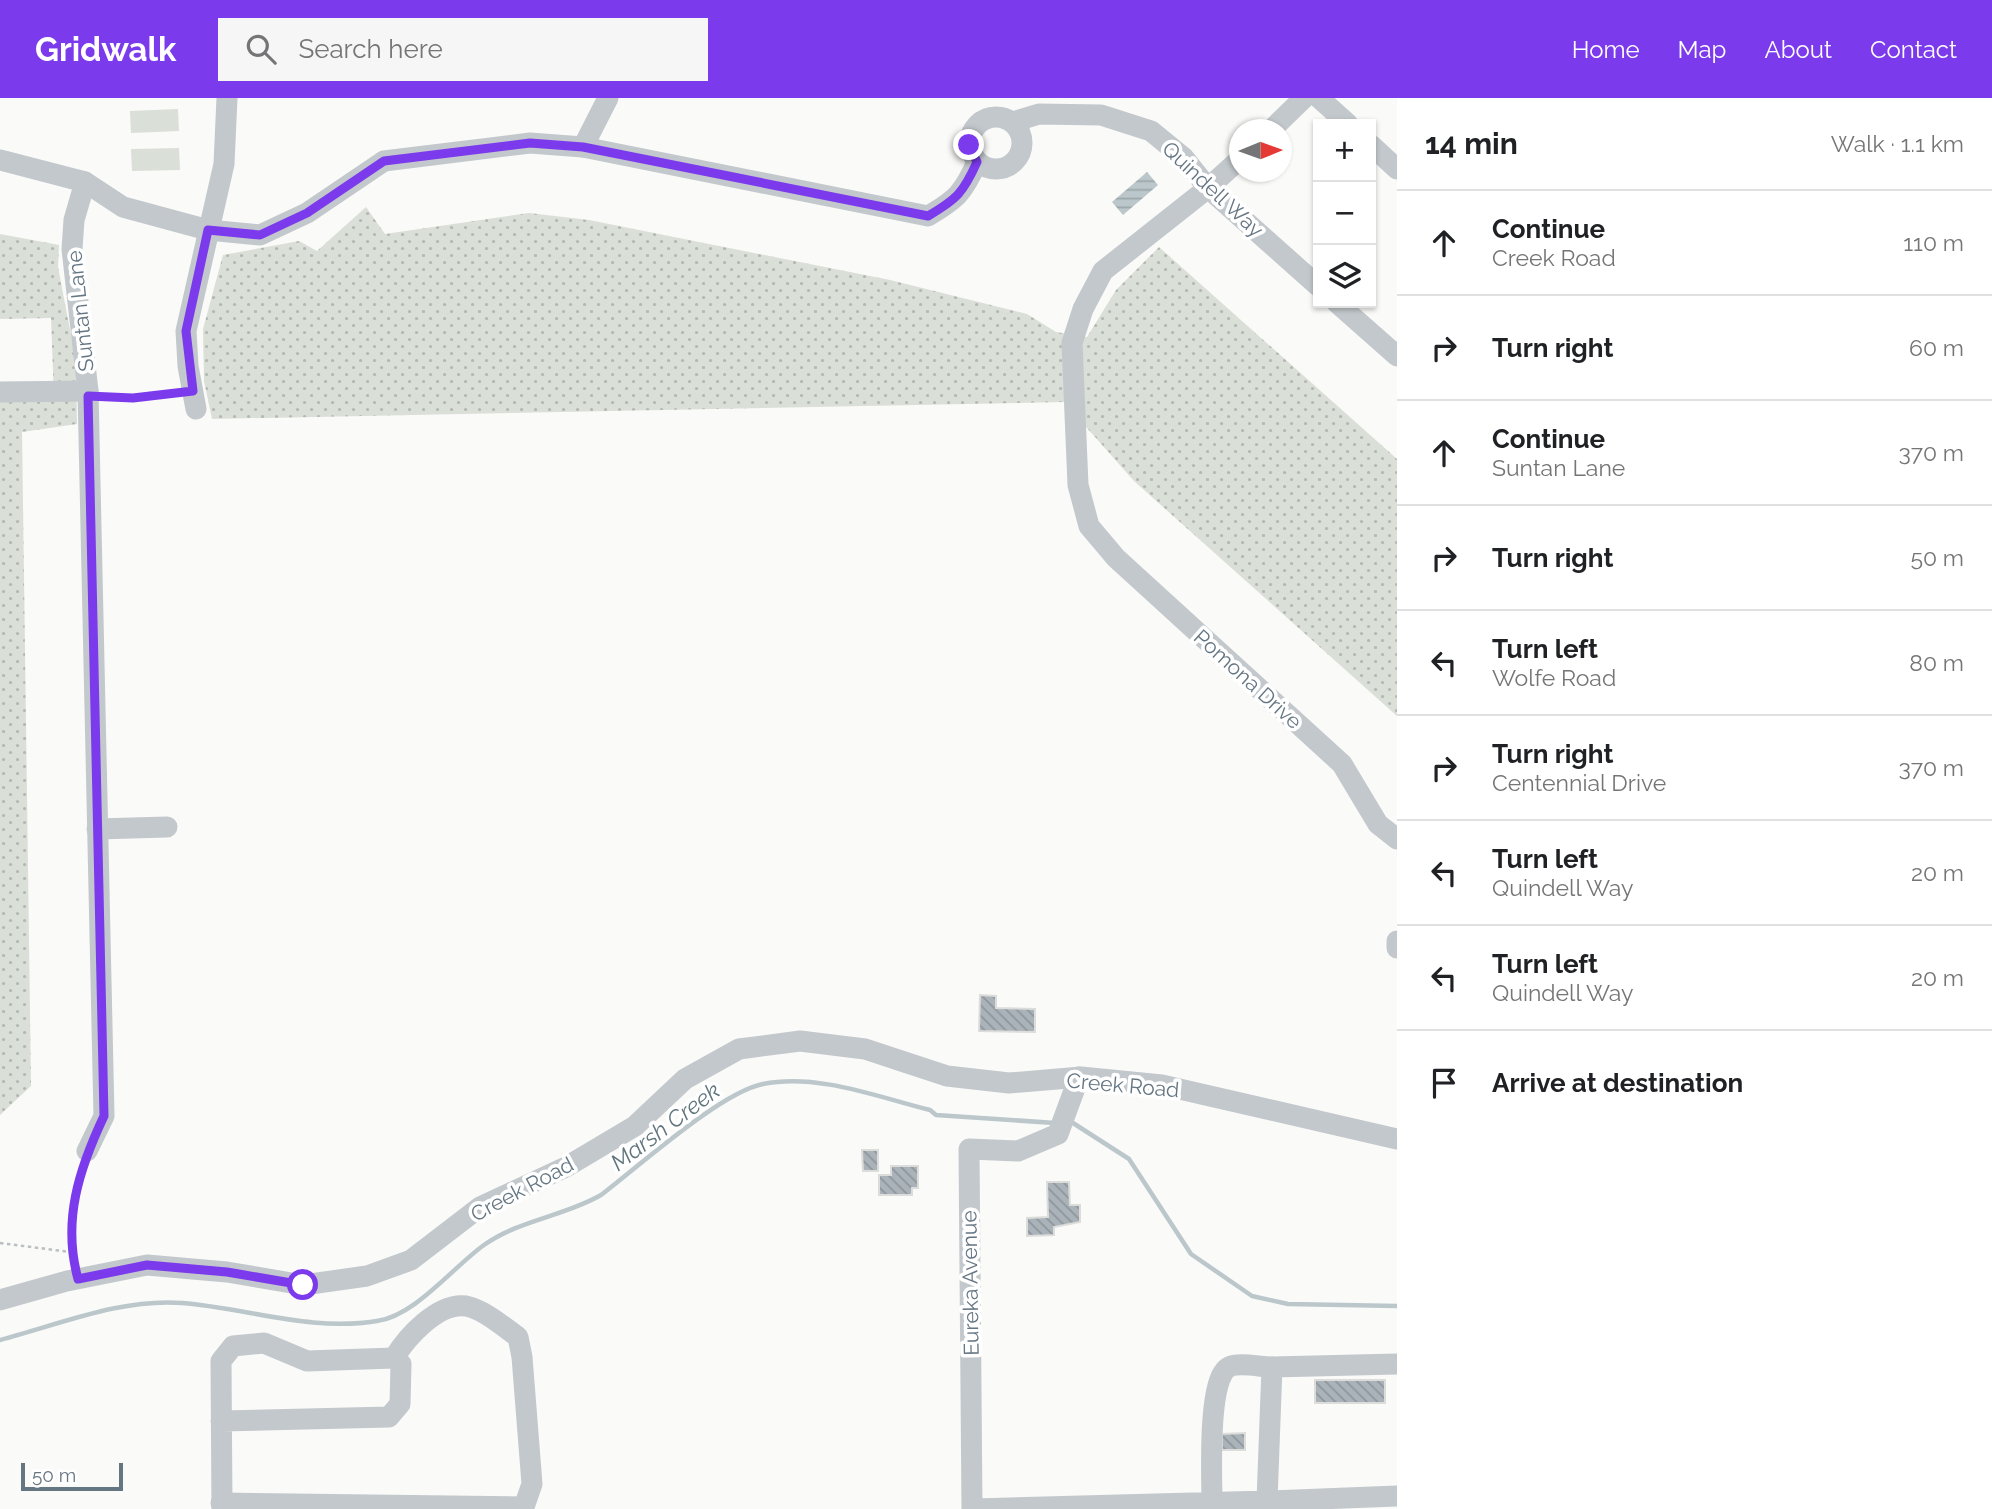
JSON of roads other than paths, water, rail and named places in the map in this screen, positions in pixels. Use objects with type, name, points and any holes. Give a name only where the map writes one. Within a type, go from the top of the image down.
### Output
[{"type":"street","points":[[195,400],[186,331],[224,164],[227,98]]},
{"type":"street","points":[[583,147],[608,98]]},
{"type":"street","points":[[1282,119],[1304,98]]},
{"type":"street","points":[[1319,98],[1342,119]]},
{"type":"street","name":"Quindell Way","points":[[977,162],[969,145],[975,125],[993,116],[1013,122],[1039,114],[1101,115],[1151,131],[1184,158],[1208,188],[1313,282]]},
{"type":"street","points":[[0,160],[85,182],[123,207],[208,230],[260,235],[307,213],[384,161],[530,143],[583,147],[928,216],[954,201],[965,190],[977,162],[998,169],[1016,160],[1022,140],[1013,122]]},
{"type":"street","points":[[1376,150],[1397,169]]},
{"type":"street","points":[[1208,188],[1229,169]]},
{"type":"street","name":"Suntan Lane","points":[[85,182],[74,220],[72,249],[88,393],[104,1116],[87,1151]]},
{"type":"street","name":"Pomona Drive","points":[[1208,188],[1103,271],[1083,309],[1072,343],[1078,485],[1089,526],[1116,558],[1342,764],[1378,824],[1397,839]]},
{"type":"street","points":[[1344,308],[1397,356]]},
{"type":"street","points":[[0,392],[88,393]]},
{"type":"street","points":[[97,829],[167,827]]},
{"type":"street","points":[[1397,941],[1397,948]]},
{"type":"street","name":"Creek Road","points":[[0,1300],[78,1279],[147,1265],[227,1272],[303,1285],[367,1276],[411,1260],[480,1207],[566,1167],[635,1126],[685,1079],[739,1049],[800,1041],[865,1049],[947,1076],[1009,1083],[1079,1077],[1161,1085],[1397,1139]]},
{"type":"street","name":"Eureka Avenue","points":[[974,1509],[969,1149],[1018,1151],[1062,1125],[1079,1077]]},
{"type":"street","points":[[221,1421],[389,1417],[400,1404],[401,1395],[401,1364],[394,1358],[307,1361],[264,1343],[233,1346],[221,1360],[221,1421],[222,1506],[524,1507],[531,1484],[522,1357],[518,1337],[469,1306],[454,1306],[435,1316],[406,1339],[394,1358]]},
{"type":"street","points":[[1212,1503],[1214,1394],[1220,1374],[1230,1366],[1397,1364]]},
{"type":"street","points":[[1267,1501],[1272,1367]]},
{"type":"street","points":[[974,1509],[1397,1496]]},
{"type":"waterway","name":"Marsh Creek","points":[[0,1340],[90,1314],[159,1303],[182,1303],[328,1324],[352,1324],[391,1317],[419,1301],[484,1245],[512,1230],[601,1195],[703,1115],[745,1090],[763,1084],[784,1081],[826,1084],[930,1110],[936,1115],[1055,1123]]},
{"type":"waterway","name":"Marsh Creek","points":[[1068,1123],[1073,1123],[1129,1159],[1191,1254],[1252,1296],[1288,1304],[1397,1306]]}]
